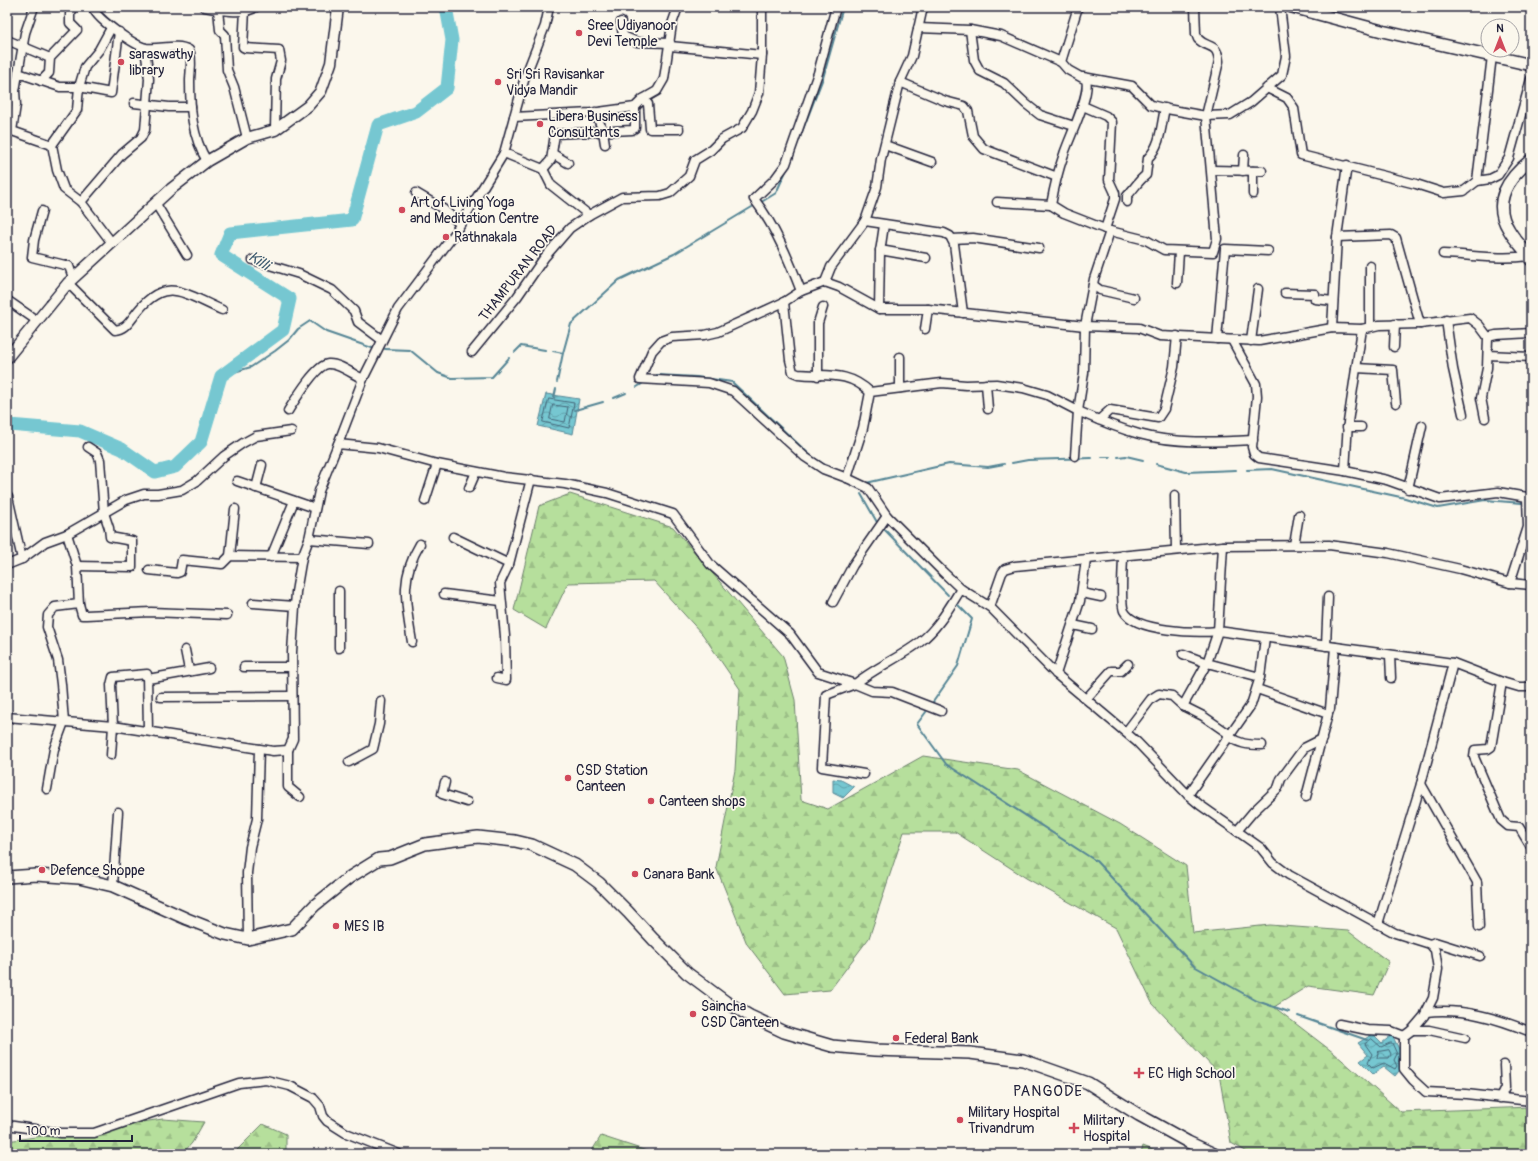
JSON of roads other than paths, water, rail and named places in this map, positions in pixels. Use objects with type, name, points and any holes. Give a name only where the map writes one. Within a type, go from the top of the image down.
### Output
[{"type":"main road","points":[[1296,8],[1382,31],[1480,53]]},
{"type":"main road","points":[[1501,58],[1531,65]]},
{"type":"main road","points":[[1530,257],[1508,230],[1502,218],[1501,207],[1508,182],[1519,169],[1531,160]]},
{"type":"main road","points":[[7,878],[36,875],[79,878],[113,886],[187,919],[225,934],[248,940],[292,929],[316,905],[344,882],[379,859],[390,858],[425,844],[432,843],[478,837],[515,841],[532,845],[575,865],[599,884],[688,973],[726,1002],[750,1016],[784,1032],[832,1046],[874,1050],[970,1053],[1023,1060],[1088,1083],[1139,1115],[1188,1142],[1214,1154]]},
{"type":"street","points":[[34,7],[25,33],[10,132],[52,145]]},
{"type":"street","points":[[41,81],[49,73],[50,58],[77,30],[70,23],[70,14],[74,7]]},
{"type":"street","points":[[93,7],[97,15],[115,30],[145,48],[182,47],[189,50],[191,57],[191,107],[198,142],[207,161]]},
{"type":"street","points":[[204,7],[218,10],[245,10],[256,7]]},
{"type":"street","points":[[8,354],[70,280],[207,161],[247,138],[275,130],[308,106],[321,91],[331,63],[338,7]]},
{"type":"street","points":[[300,798],[288,787],[288,750],[293,739],[292,666],[295,606],[302,558],[309,538],[318,491],[363,379],[398,309],[460,224],[504,153],[525,77],[544,26],[549,7]]},
{"type":"street","points":[[514,117],[561,116],[635,107],[643,99],[657,90],[664,79],[672,24],[678,7]]},
{"type":"street","name":"THAMPURAN ROAD","points":[[472,352],[517,297],[550,250],[570,228],[589,215],[622,197],[660,196],[670,194],[681,186],[689,176],[695,160],[711,150],[722,139],[742,128],[752,111],[759,93],[762,55],[762,7]]},
{"type":"street","points":[[801,292],[786,254],[767,215],[754,199],[772,183],[786,164],[818,73],[836,7]]},
{"type":"street","points":[[825,282],[831,267],[865,221],[877,187],[900,82],[912,56],[923,7]]},
{"type":"street","points":[[1061,62],[1078,7]]},
{"type":"street","points":[[997,202],[1051,205],[1064,213],[1108,230],[1146,240],[1164,250],[1179,252],[1213,252],[1217,239],[1206,116],[1217,72],[1218,54],[1210,44],[1201,42],[1198,39],[1196,34],[1195,7]]},
{"type":"street","points":[[918,28],[970,30],[1001,36],[1061,62],[1068,70],[1082,77],[1132,86],[1151,105],[1206,116],[1230,115],[1250,102],[1282,75],[1286,56],[1280,7]]},
{"type":"street","points":[[218,10],[220,30],[225,35],[227,70],[234,87],[247,138]]},
{"type":"street","points":[[245,10],[243,46],[245,48],[279,50],[281,61],[276,79],[275,130]]},
{"type":"street","points":[[621,22],[623,36],[636,42],[762,55]]},
{"type":"street","points":[[18,73],[60,87],[79,87],[111,93],[115,30]]},
{"type":"street","points":[[112,243],[81,202],[64,189],[57,170],[52,145],[77,110],[79,87],[85,67],[115,30]]},
{"type":"street","points":[[970,30],[974,60],[980,71],[1004,83],[1040,115],[1074,126]]},
{"type":"street","points":[[7,40],[23,48],[50,58]]},
{"type":"street","points":[[81,202],[122,154],[141,138],[144,130],[148,104],[149,79],[145,48]]},
{"type":"street","points":[[1477,181],[1492,58]]},
{"type":"street","points":[[1051,205],[1057,177],[1074,126],[1083,106],[1087,83],[1082,77]]},
{"type":"street","points":[[1267,88],[1287,98],[1294,108],[1301,155],[1330,164],[1347,166],[1416,184],[1444,194],[1464,191],[1477,181],[1490,179],[1498,175],[1505,167],[1509,158],[1531,79]]},
{"type":"street","points":[[900,82],[945,101],[964,106],[968,111],[973,136],[984,149],[1057,177]]},
{"type":"street","points":[[643,99],[648,104],[650,129],[679,128]]},
{"type":"street","points":[[134,103],[169,108],[191,107]]},
{"type":"street","points":[[1075,456],[1078,410],[1084,373],[1085,326],[1092,285],[1116,199],[1109,180],[1112,122],[1106,116],[1083,106]]},
{"type":"street","points":[[543,169],[551,160],[556,134],[635,128],[635,107]]},
{"type":"street","points":[[1127,202],[1127,196],[1146,175],[1148,158],[1154,154],[1158,143],[1165,108]]},
{"type":"street","points":[[596,112],[603,131],[605,144]]},
{"type":"street","points":[[885,145],[932,162]]},
{"type":"street","points":[[504,153],[543,169],[551,185],[589,215]]},
{"type":"street","points":[[552,154],[568,163]]},
{"type":"street","points":[[1243,171],[1244,155]]},
{"type":"street","points":[[1332,328],[1337,237],[1347,166]]},
{"type":"street","points":[[1212,170],[1258,171],[1253,194]]},
{"type":"street","points":[[416,193],[444,209],[460,224]]},
{"type":"street","points":[[156,204],[187,255]]},
{"type":"street","points":[[42,211],[34,240],[32,257],[69,266],[70,280],[115,330],[126,327],[140,307],[154,296],[160,292],[171,289],[222,310]]},
{"type":"street","points":[[865,221],[944,233],[952,239],[973,238],[1039,248]]},
{"type":"street","points":[[879,309],[880,250],[884,225]]},
{"type":"street","points":[[1337,237],[1390,235],[1396,238],[1420,324]]},
{"type":"street","points":[[952,239],[963,313]]},
{"type":"street","points":[[1217,339],[1225,249],[1268,251]]},
{"type":"street","points":[[880,250],[926,258]]},
{"type":"street","points":[[1177,283],[1179,252]]},
{"type":"street","points":[[1443,254],[1515,258],[1530,257]]},
{"type":"street","points":[[253,260],[299,274],[332,290],[354,311],[358,322],[382,340]]},
{"type":"street","points":[[1345,471],[1347,426],[1356,368],[1366,327],[1370,266]]},
{"type":"street","points":[[1404,1036],[1412,1030],[1426,1012],[1433,998],[1438,969],[1435,950],[1430,944],[1395,933],[1289,875],[1273,862],[1261,848],[1188,794],[1126,732],[1056,674],[990,607],[961,589],[887,516],[868,488],[823,469],[805,457],[733,392],[723,386],[709,383],[640,379],[652,351],[661,341],[672,337],[705,335],[718,332],[825,282],[839,287],[879,309],[928,309],[1085,326],[1139,328],[1160,336],[1251,341],[1275,339],[1332,328],[1420,324],[1470,318],[1479,325],[1488,337],[1487,368],[1481,398],[1485,418]]},
{"type":"street","points":[[1092,285],[1100,290],[1134,298]]},
{"type":"street","points":[[1251,341],[1258,288]]},
{"type":"street","points":[[1285,293],[1315,294],[1315,299],[1333,301]]},
{"type":"street","points":[[7,300],[36,320]]},
{"type":"street","points":[[784,302],[791,368],[793,372],[798,374],[836,376],[859,382],[870,392],[942,382],[1001,384],[1036,392],[1065,403],[1099,420],[1140,435],[1178,440],[1217,442],[1252,440]]},
{"type":"street","points":[[818,376],[818,323],[823,307]]},
{"type":"street","points":[[925,329],[928,309]]},
{"type":"street","points":[[1446,320],[1453,369],[1463,414]]},
{"type":"street","points":[[1394,347],[1395,324]]},
{"type":"street","points":[[1488,337],[1496,335],[1531,334]]},
{"type":"street","points":[[1099,420],[1110,410],[1158,418],[1164,409],[1174,367],[1177,336]]},
{"type":"street","points":[[1232,340],[1256,384],[1257,396],[1252,447],[1254,454],[1259,458],[1345,471],[1387,480],[1408,489],[1440,499],[1498,492],[1527,497],[1529,513],[1528,527],[1510,583]]},
{"type":"street","points":[[1488,355],[1531,357]]},
{"type":"street","points":[[900,357],[900,388]]},
{"type":"street","points":[[288,411],[319,368],[328,364],[334,365],[363,379]]},
{"type":"street","points":[[1356,368],[1393,370],[1396,403]]},
{"type":"street","points":[[986,384],[988,409]]},
{"type":"street","points":[[847,478],[863,428],[870,392]]},
{"type":"street","points":[[1347,426],[1361,427]]},
{"type":"street","points":[[1408,489],[1422,426]]},
{"type":"street","points":[[7,565],[22,559],[45,542],[67,534],[126,500],[144,494],[182,490],[197,481],[224,456],[243,442],[256,436],[291,431]]},
{"type":"street","points":[[338,444],[378,448],[437,464],[476,472],[565,484],[607,493],[673,514],[710,564],[790,634],[818,672],[872,691],[892,692],[941,711]]},
{"type":"street","points":[[77,566],[132,567],[132,541],[110,537],[109,528],[104,513],[100,460],[97,453],[88,448]]},
{"type":"street","points":[[425,501],[437,464]]},
{"type":"street","points":[[256,488],[262,465]]},
{"type":"street","points":[[468,488],[476,472]]},
{"type":"street","points":[[497,678],[506,680],[505,636],[500,583],[509,564],[531,479]]},
{"type":"street","points":[[237,481],[315,508]]},
{"type":"street","points":[[1175,495],[1176,550]]},
{"type":"street","points":[[8,497],[22,559]]},
{"type":"street","points":[[271,557],[294,501]]},
{"type":"street","points":[[149,570],[177,573],[180,572],[182,560],[222,564],[230,556],[235,509]]},
{"type":"street","points":[[1294,545],[1299,515]]},
{"type":"street","points":[[832,602],[853,565],[887,516]]},
{"type":"street","points":[[67,534],[77,566],[78,604],[82,615],[151,612],[227,615]]},
{"type":"street","points":[[453,537],[509,564]]},
{"type":"street","points":[[309,538],[369,544]]},
{"type":"street","points":[[412,642],[405,602],[405,580],[411,558],[420,544]]},
{"type":"street","points":[[990,607],[1002,573],[1005,569],[1015,566],[1223,546],[1329,545],[1388,553],[1460,569],[1510,583],[1531,585]]},
{"type":"street","points":[[1183,706],[1208,663],[1218,632],[1223,546]]},
{"type":"street","points":[[1123,555],[1122,602],[1124,611],[1135,621],[1176,630],[1202,633],[1218,632],[1453,663],[1502,682],[1519,687],[1531,687]]},
{"type":"street","points":[[230,556],[302,558]]},
{"type":"street","points":[[1056,674],[1073,625],[1082,593],[1086,560]]},
{"type":"street","points":[[864,774],[822,767],[826,695],[855,684],[867,674],[920,642],[941,622],[961,589]]},
{"type":"street","points":[[338,591],[339,648]]},
{"type":"street","points":[[1082,593],[1101,597]]},
{"type":"street","points":[[444,594],[501,602]]},
{"type":"street","points":[[1326,646],[1328,597]]},
{"type":"street","points":[[253,603],[295,606]]},
{"type":"street","points":[[47,789],[54,749],[64,722],[58,660],[47,626],[48,615],[55,607],[78,604]]},
{"type":"street","points":[[1073,625],[1092,629]]},
{"type":"street","points":[[1188,794],[1228,735],[1251,705],[1260,677],[1266,638]]},
{"type":"street","points":[[1330,709],[1335,647]]},
{"type":"street","points":[[185,650],[189,670]]},
{"type":"street","points":[[1183,654],[1208,663],[1260,677]]},
{"type":"street","points":[[1390,655],[1390,678]]},
{"type":"street","points":[[1378,924],[1421,784],[1453,663]]},
{"type":"street","points":[[1086,700],[1110,671],[1121,671],[1128,664]]},
{"type":"street","points":[[244,667],[292,666]]},
{"type":"street","points":[[148,679],[189,670],[209,668]]},
{"type":"street","points":[[111,755],[113,726],[111,685],[113,677],[147,674],[148,731]]},
{"type":"street","points":[[1502,682],[1491,747],[1488,749],[1474,750],[1474,758],[1501,820],[1508,826],[1519,827],[1531,847]]},
{"type":"street","points":[[1257,689],[1328,714],[1306,797]]},
{"type":"street","points":[[1126,732],[1155,696],[1164,694],[1172,696],[1183,706],[1203,716],[1237,742],[1262,745]]},
{"type":"street","points":[[161,697],[292,696]]},
{"type":"street","points":[[349,762],[373,749],[379,724],[381,701]]},
{"type":"street","points":[[7,717],[113,726],[148,731],[189,740],[225,743],[273,751],[288,750]]},
{"type":"street","points":[[1237,831],[1253,812],[1278,788],[1281,779],[1304,748],[1322,739]]},
{"type":"street","points":[[248,940],[246,873],[250,847],[257,819],[260,749]]},
{"type":"street","points":[[445,782],[442,794],[467,802]]},
{"type":"street","points":[[1421,784],[1477,882],[1480,927]]},
{"type":"street","points":[[113,886],[118,812]]},
{"type":"street","points":[[1430,944],[1435,942],[1480,956]]},
{"type":"street","points":[[1426,1012],[1444,1010],[1484,1015],[1531,1032]]},
{"type":"street","points":[[1340,1024],[1367,1030],[1391,1031],[1404,1036]]},
{"type":"street","points":[[1412,1030],[1429,1030],[1464,1038]]},
{"type":"street","points":[[1404,1036],[1404,1069],[1426,1092],[1531,1102]]},
{"type":"street","points":[[1500,1098],[1505,1088],[1504,1065]]},
{"type":"street","points":[[7,1125],[61,1133],[94,1133],[239,1083],[266,1080],[290,1086],[313,1098],[320,1106],[323,1116],[337,1128],[389,1152],[400,1154]]},
{"type":"water","points":[[546,394],[579,399],[573,434],[538,426]]},
{"type":"water","points":[[833,779],[841,780],[854,787],[843,798],[833,793]]},
{"type":"water","points":[[1373,1034],[1382,1043],[1392,1035],[1402,1055],[1398,1061],[1403,1066],[1395,1076],[1384,1067],[1373,1074],[1360,1061],[1368,1055],[1358,1043]]},
{"type":"waterway","name":"Killi","points":[[7,426],[80,431],[122,449],[155,472],[175,467],[201,442],[221,376],[283,330],[290,299],[221,255],[230,233],[352,220],[378,125],[416,112],[447,88],[452,40],[446,7]]},
{"type":"waterway","points":[[793,155],[823,78],[843,7]]},
{"type":"waterway","points":[[763,201],[776,193],[787,169]]},
{"type":"waterway","points":[[553,351],[563,353],[571,324],[619,280],[674,254],[752,207]]},
{"type":"waterway","points":[[221,376],[251,367],[275,351],[289,340],[298,329],[310,321],[326,332],[372,348]]},
{"type":"waterway","points":[[515,352],[521,346],[545,350]]},
{"type":"waterway","points":[[385,349],[410,350],[438,373],[452,378],[492,377],[509,358]]},
{"type":"waterway","points":[[557,382],[563,353]]},
{"type":"waterway","points":[[657,375],[697,377],[732,382],[811,456],[828,467]]},
{"type":"waterway","points":[[637,387],[642,384]]},
{"type":"waterway","points":[[554,398],[556,389]]},
{"type":"waterway","points":[[614,398],[626,393]]},
{"type":"waterway","points":[[575,410],[603,402]]},
{"type":"waterway","points":[[1118,457],[1126,456],[1143,460]]},
{"type":"waterway","points":[[1102,457],[1110,457]]},
{"type":"waterway","points":[[1012,463],[1028,460],[1092,458]]},
{"type":"waterway","points":[[866,483],[949,464],[988,467],[1004,464]]},
{"type":"waterway","points":[[1156,464],[1186,472],[1236,470]]},
{"type":"waterway","points":[[1247,470],[1272,469],[1405,498],[1438,508],[1485,500],[1522,503]]},
{"type":"waterway","points":[[861,494],[878,524]]},
{"type":"waterway","points":[[882,527],[948,595]]},
{"type":"waterway","points":[[933,702],[958,666],[972,619],[957,604]]},
{"type":"waterway","points":[[926,712],[917,724],[946,764],[1096,861],[1194,966],[1257,1001],[1289,1012]]},
{"type":"waterway","points":[[1298,1016],[1367,1040]]},
{"type":"place","name":"Sree Udiyanoor Devi Temple","points":[[579,33]]},
{"type":"place","name":"saraswathy library","points":[[121,62]]},
{"type":"place","name":"Sri Sri Ravisankar Vidya Mandir","points":[[498,82]]},
{"type":"place","name":"Libera Business Consultants","points":[[540,124]]},
{"type":"place","name":"Art of Living Yoga and Meditation Centre","points":[[402,210]]},
{"type":"place","name":"Rathnakala","points":[[446,237]]},
{"type":"place","name":"CSD Station Canteen","points":[[568,778]]},
{"type":"place","name":"Canteen shops","points":[[651,801]]},
{"type":"place","name":"Defence Shoppe","points":[[42,870]]},
{"type":"place","name":"Canara Bank","points":[[635,874]]},
{"type":"place","name":"MES IB","points":[[336,926]]},
{"type":"place","name":"Saincha CSD Canteen","points":[[693,1014]]},
{"type":"place","name":"Federal Bank","points":[[896,1038]]},
{"type":"place","name":"EC High School","points":[[1139,1073]]},
{"type":"place","name":"Military Hospital Trivandrum","points":[[960,1120]]},
{"type":"place","name":"Military Hospital","points":[[1074,1128]]},
{"type":"district","name":"PANGODE","points":[[1048,1091]]}]
